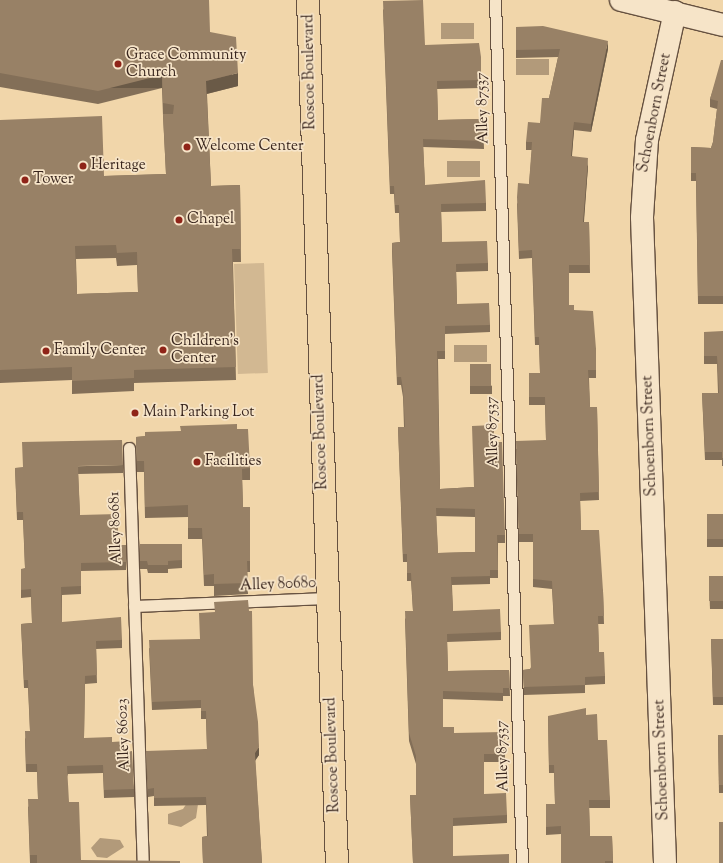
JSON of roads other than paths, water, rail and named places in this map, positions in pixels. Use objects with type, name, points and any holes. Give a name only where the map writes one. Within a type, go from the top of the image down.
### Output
[{"type":"main road","name":"Roscoe Boulevard","points":[[308,0],[327,598],[338,863]]},
{"type":"street","points":[[621,0],[723,25]]},
{"type":"street","name":"Schoenborn Street","points":[[665,863],[642,217],[647,140],[675,12]]},
{"type":"lane","name":"Alley 87537","points":[[495,0],[522,863]]},
{"type":"lane","name":"Alley 80681","points":[[129,448],[134,606]]},
{"type":"lane","name":"Alley 80680","points":[[134,606],[327,598]]},
{"type":"lane","name":"Alley 86023","points":[[134,606],[143,863]]},
{"type":"place","name":"Grace Community Church","points":[[118,64]]},
{"type":"place","name":"Welcome Center","points":[[187,147]]},
{"type":"place","name":"Heritage","points":[[83,166]]},
{"type":"place","name":"Tower","points":[[25,180]]},
{"type":"place","name":"Chapel","points":[[179,220]]},
{"type":"place","name":"Children's Center","points":[[163,350]]},
{"type":"place","name":"Family Center","points":[[46,351]]},
{"type":"place","name":"Main Parking Lot","points":[[135,413]]},
{"type":"place","name":"Facilities","points":[[197,462]]}]
